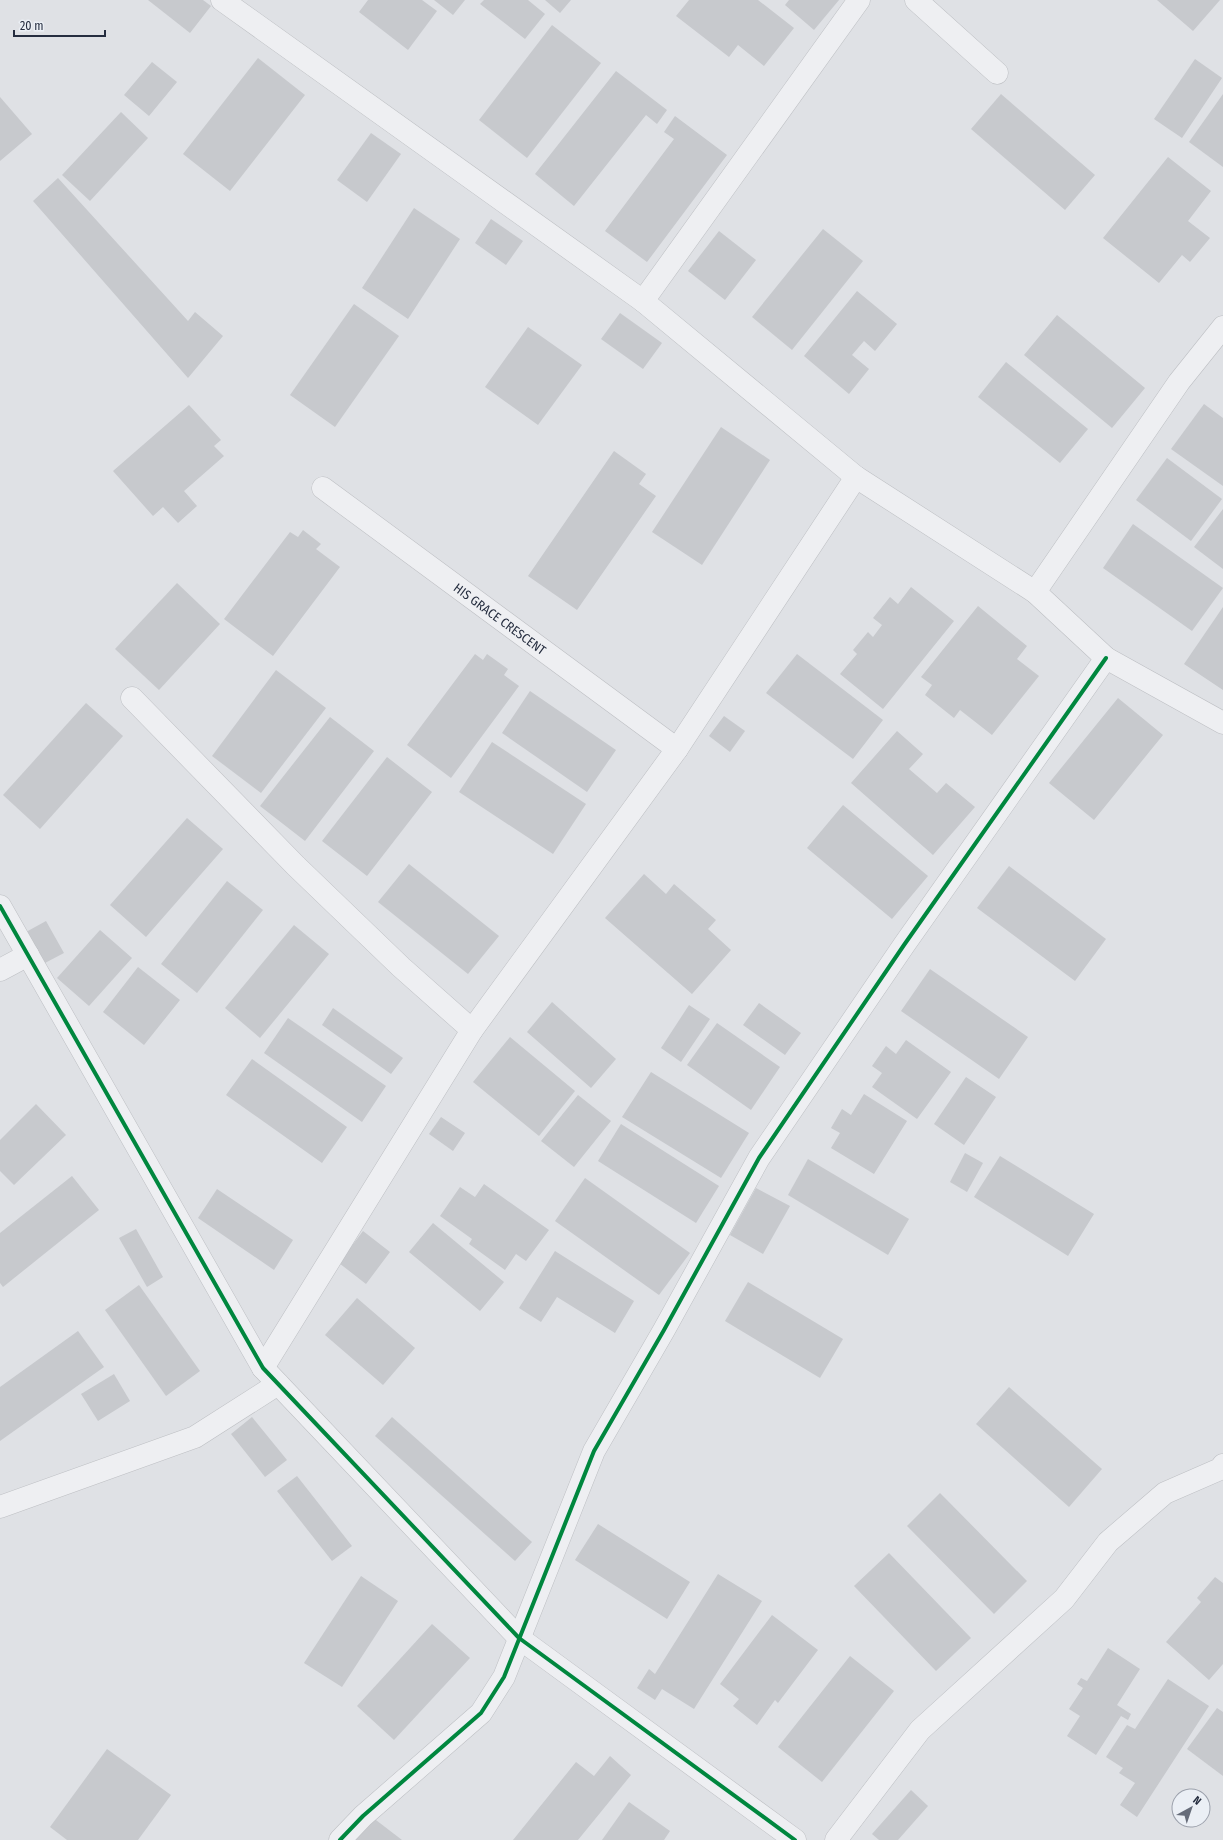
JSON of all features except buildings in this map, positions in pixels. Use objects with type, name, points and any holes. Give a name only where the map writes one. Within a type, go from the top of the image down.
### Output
[{"type":"street","points":[[222,0],[643,301],[856,477],[1035,592],[1106,658],[1223,723]]},
{"type":"street","points":[[643,301],[859,0]]},
{"type":"street","points":[[916,0],[997,73]]},
{"type":"street","points":[[1035,592],[1179,382],[1223,326]]},
{"type":"street","points":[[263,1368],[472,1030],[677,749],[856,477]]},
{"type":"street","name":"HIS GRACE CRESCENT","points":[[323,488],[677,749]]},
{"type":"street","points":[[340,1840],[368,1811],[481,1713],[504,1677],[594,1451],[664,1330],[759,1158],[904,945],[1106,658]]},
{"type":"street","points":[[132,698],[318,887],[401,967],[472,1030]]},
{"type":"street","points":[[0,906],[263,1368],[519,1638],[795,1840]]},
{"type":"street","points":[[0,970],[28,955]]},
{"type":"street","points":[[0,1507],[195,1437],[278,1384]]},
{"type":"street","points":[[836,1840],[920,1730],[1064,1599],[1108,1542],[1165,1493],[1222,1468]]},
{"type":"cycle path","points":[[340,1840],[363,1816],[481,1713],[504,1677],[594,1451],[664,1330],[759,1158],[904,945],[1106,658]]},
{"type":"cycle path","points":[[0,906],[263,1368],[519,1638],[795,1840]]}]
